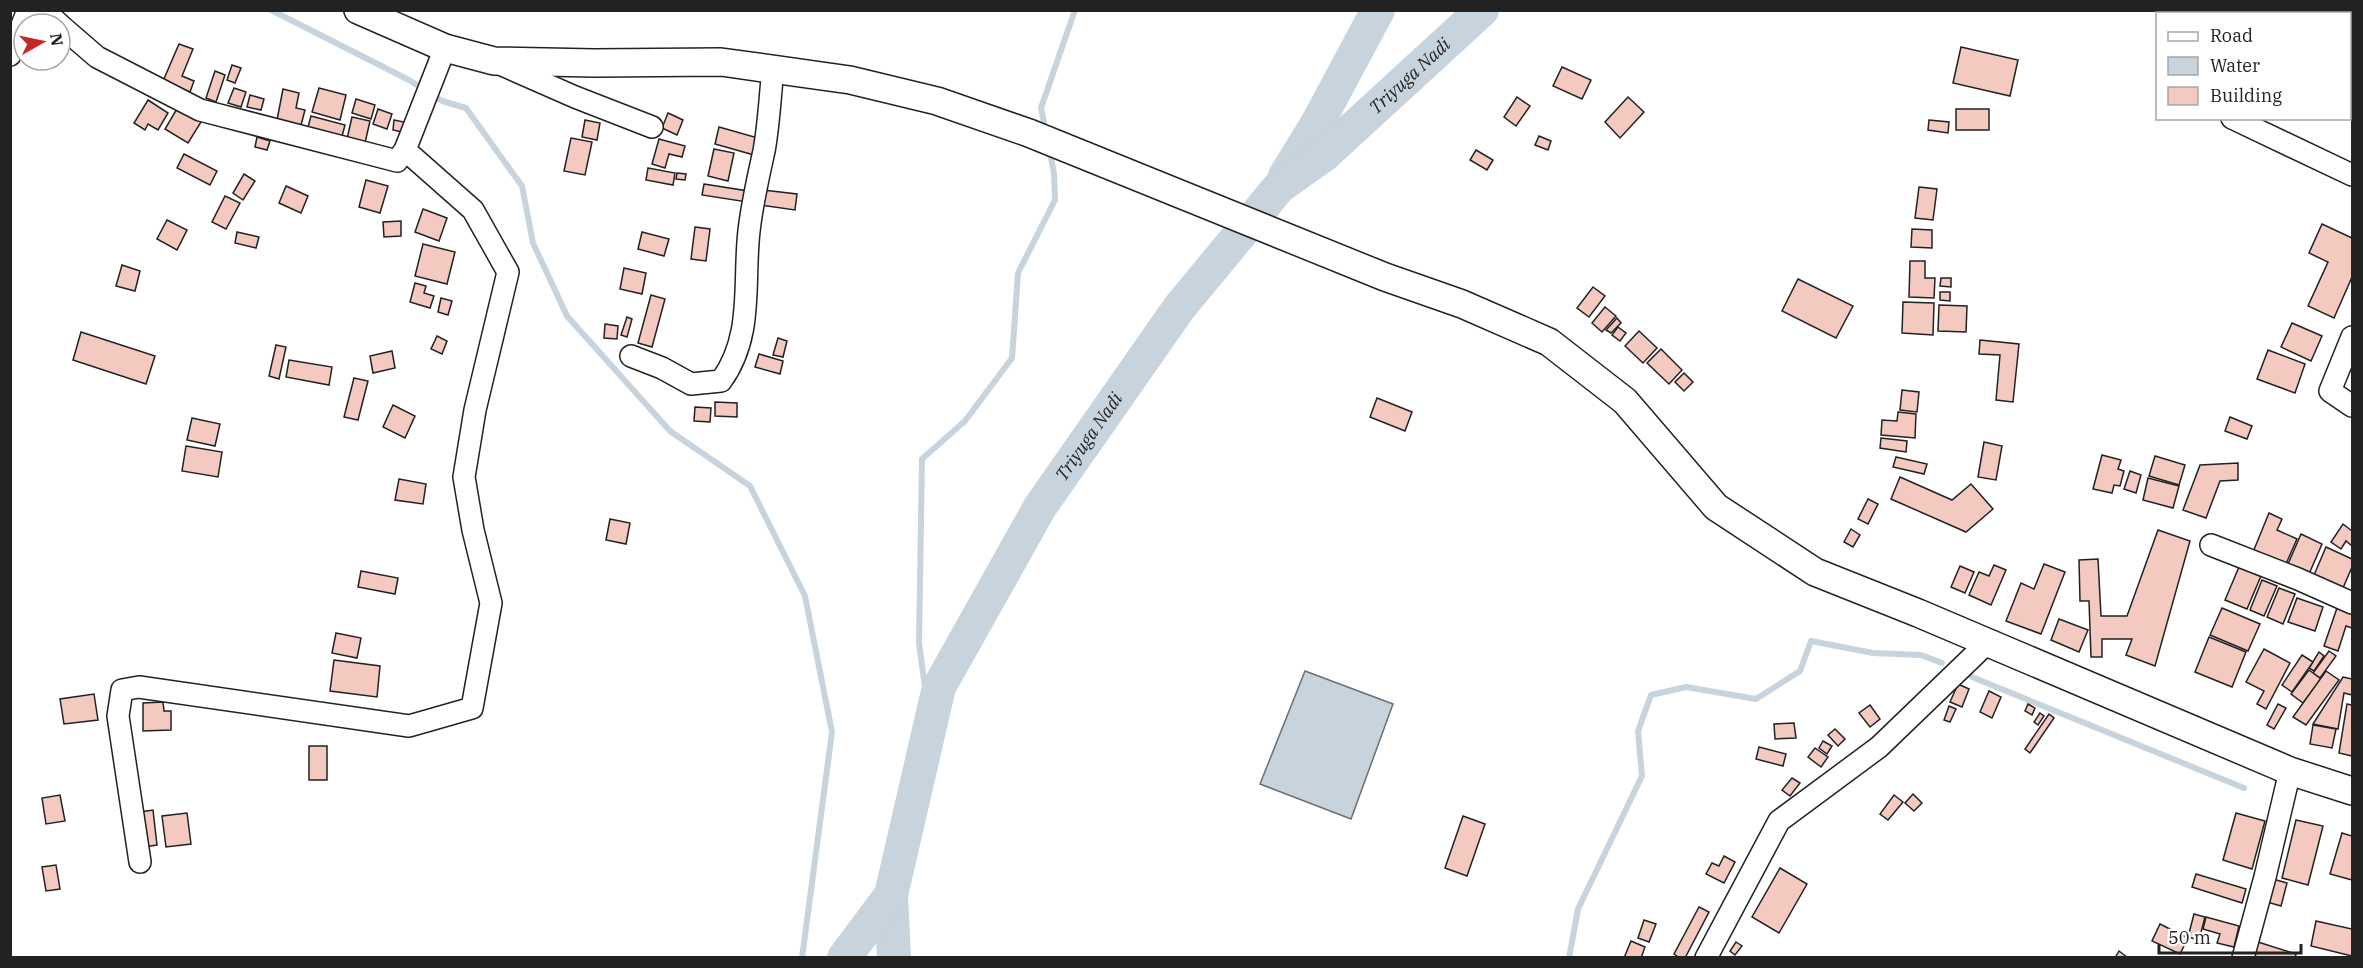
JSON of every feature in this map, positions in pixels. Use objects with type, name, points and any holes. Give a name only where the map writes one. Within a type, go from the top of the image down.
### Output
[{"type":"main road","points":[[358,10],[445,48],[494,61],[721,62],[850,80],[937,102],[1029,133],[1385,277],[1462,304],[1549,342],[1625,401],[1716,507],[1815,572],[1911,610],[1986,644],[2290,771],[2352,791]]},
{"type":"street","points":[[10,54],[28,10]]},
{"type":"street","points":[[72,35],[97,57],[200,110],[397,161],[405,150],[445,48]]},
{"type":"street","points":[[494,61],[575,97],[652,127]]},
{"type":"street","points":[[632,356],[662,368],[691,384],[721,381],[732,367],[746,316],[748,235],[755,183],[764,149],[773,69]]},
{"type":"street","points":[[2236,120],[2352,175]]},
{"type":"street","points":[[140,862],[118,716],[122,690],[139,687],[409,726],[472,708],[491,603],[473,530],[464,477],[475,410],[508,272],[473,210],[405,150]]},
{"type":"street","points":[[2352,338],[2330,391],[2352,406]]},
{"type":"street","points":[[2211,545],[2352,603]]},
{"type":"street","points":[[1706,957],[1779,821],[1879,747],[1986,644]]},
{"type":"street","points":[[2243,957],[2290,771]]},
{"type":"water","points":[[1305,671],[1393,704],[1351,819],[1260,784]]},
{"type":"building","points":[[2209,10],[2252,10],[2252,12],[2208,12]]},
{"type":"building","points":[[179,44],[193,49],[182,76],[194,81],[190,92],[163,81]]},
{"type":"building","points":[[1961,47],[2018,60],[2010,96],[1953,83]]},
{"type":"building","points":[[232,65],[241,68],[235,83],[227,80]]},
{"type":"building","points":[[1562,67],[1591,80],[1582,99],[1553,86]]},
{"type":"building","points":[[215,71],[225,75],[216,102],[206,98]]},
{"type":"building","points":[[234,88],[246,92],[241,107],[228,103]]},
{"type":"building","points":[[319,88],[346,95],[340,120],[312,112]]},
{"type":"building","points":[[283,89],[299,93],[296,108],[305,110],[301,125],[277,120]]},
{"type":"building","points":[[250,95],[264,99],[261,110],[247,107]]},
{"type":"building","points":[[1517,97],[1530,106],[1516,126],[1504,117]]},
{"type":"building","points":[[1628,97],[1644,112],[1620,138],[1605,122]]},
{"type":"building","points":[[356,99],[375,105],[371,119],[352,113]]},
{"type":"building","points":[[148,100],[168,113],[158,130],[148,124],[145,130],[134,123]]},
{"type":"building","points":[[178,107],[201,122],[188,143],[165,129]]},
{"type":"building","points":[[378,109],[392,114],[387,129],[373,124]]},
{"type":"building","points":[[1956,109],[1989,109],[1989,130],[1956,130]]},
{"type":"building","points":[[668,113],[683,120],[677,135],[662,128]]},
{"type":"building","points":[[311,116],[345,125],[341,140],[307,131]]},
{"type":"building","points":[[352,117],[370,121],[365,143],[347,139]]},
{"type":"building","points":[[394,120],[404,122],[402,132],[393,130]]},
{"type":"building","points":[[585,120],[600,123],[597,140],[582,137]]},
{"type":"building","points":[[1929,120],[1949,122],[1948,133],[1928,130]]},
{"type":"building","points":[[719,127],[758,138],[754,155],[715,144]]},
{"type":"building","points":[[1539,136],[1551,141],[1548,150],[1535,145]]},
{"type":"building","points":[[257,137],[270,141],[267,150],[255,147]]},
{"type":"building","points":[[571,138],[592,142],[585,175],[564,171]]},
{"type":"building","points":[[659,139],[685,146],[682,157],[669,154],[665,168],[652,164]]},
{"type":"building","points":[[714,149],[734,153],[728,181],[708,176]]},
{"type":"building","points":[[1476,150],[1493,160],[1487,170],[1470,160]]},
{"type":"building","points":[[184,154],[217,171],[210,185],[177,168]]},
{"type":"building","points":[[648,168],[675,173],[673,185],[646,180]]},
{"type":"building","points":[[677,173],[686,174],[685,180],[676,179]]},
{"type":"building","points":[[244,174],[255,181],[243,200],[233,193]]},
{"type":"building","points":[[366,180],[388,186],[380,213],[359,207]]},
{"type":"building","points":[[704,184],[748,191],[747,202],[702,195]]},
{"type":"building","points":[[286,186],[308,196],[301,213],[279,203]]},
{"type":"building","points":[[1919,187],[1937,189],[1933,220],[1915,218]]},
{"type":"building","points":[[763,190],[797,194],[795,210],[761,205]]},
{"type":"building","points":[[225,196],[240,203],[226,229],[212,222]]},
{"type":"building","points":[[423,209],[447,218],[439,241],[415,232]]},
{"type":"building","points":[[167,220],[187,230],[177,250],[157,239]]},
{"type":"building","points":[[401,221],[401,236],[384,237],[383,222]]},
{"type":"building","points":[[2322,224],[2352,238],[2352,277],[2334,318],[2308,306],[2328,262],[2309,253]]},
{"type":"building","points":[[695,227],[710,229],[706,261],[691,259]]},
{"type":"building","points":[[1912,229],[1932,230],[1932,248],[1911,247]]},
{"type":"building","points":[[237,232],[259,237],[256,248],[235,243]]},
{"type":"building","points":[[642,232],[669,239],[664,256],[638,249]]},
{"type":"building","points":[[423,244],[455,252],[447,284],[415,276]]},
{"type":"building","points":[[1910,261],[1925,261],[1925,278],[1935,278],[1934,298],[1909,297]]},
{"type":"building","points":[[122,265],[140,271],[135,291],[116,286]]},
{"type":"building","points":[[624,268],[646,273],[642,294],[620,289]]},
{"type":"building","points":[[1941,278],[1951,278],[1951,287],[1940,286]]},
{"type":"building","points":[[1798,279],[1853,306],[1836,338],[1782,311]]},
{"type":"building","points":[[415,283],[426,286],[424,293],[434,296],[430,308],[410,302]]},
{"type":"building","points":[[1593,287],[1605,296],[1589,317],[1577,308]]},
{"type":"building","points":[[1940,292],[1950,292],[1950,301],[1940,300]]},
{"type":"building","points":[[651,295],[665,299],[652,347],[638,343]]},
{"type":"building","points":[[441,298],[452,301],[448,315],[438,312]]},
{"type":"building","points":[[1903,302],[1934,303],[1933,335],[1902,333]]},
{"type":"building","points":[[1939,305],[1967,306],[1966,332],[1938,331]]},
{"type":"building","points":[[1605,307],[1616,316],[1602,332],[1592,323]]},
{"type":"building","points":[[627,317],[632,319],[627,337],[621,335]]},
{"type":"building","points":[[1617,318],[1621,323],[1611,333],[1606,330]]},
{"type":"building","points":[[2292,323],[2322,336],[2311,361],[2281,347]]},
{"type":"building","points":[[605,324],[618,326],[617,339],[604,338]]},
{"type":"building","points":[[1618,327],[1626,333],[1620,341],[1612,335]]},
{"type":"building","points":[[1639,331],[1657,348],[1643,363],[1625,346]]},
{"type":"building","points":[[81,332],[155,356],[146,384],[73,360]]},
{"type":"building","points":[[437,336],[447,341],[442,354],[431,349]]},
{"type":"building","points":[[778,338],[787,341],[783,357],[773,355]]},
{"type":"building","points":[[1980,340],[2019,344],[2013,402],[1996,400],[2000,355],[1979,354]]},
{"type":"building","points":[[276,345],[286,347],[279,379],[269,376]]},
{"type":"building","points":[[1661,349],[1682,370],[1669,384],[1647,363]]},
{"type":"building","points":[[2268,350],[2305,364],[2295,393],[2257,379]]},
{"type":"building","points":[[392,351],[395,368],[373,373],[370,356]]},
{"type":"building","points":[[759,354],[783,361],[780,374],[755,367]]},
{"type":"building","points":[[289,360],[332,367],[329,385],[286,377]]},
{"type":"building","points":[[1684,373],[1693,382],[1684,391],[1675,382]]},
{"type":"building","points":[[354,378],[368,381],[358,420],[344,417]]},
{"type":"building","points":[[1902,390],[1919,392],[1917,412],[1900,410]]},
{"type":"building","points":[[1377,398],[1412,412],[1405,431],[1370,417]]},
{"type":"building","points":[[715,402],[737,403],[737,417],[715,416]]},
{"type":"building","points":[[393,405],[415,416],[405,438],[383,427]]},
{"type":"building","points":[[695,407],[711,408],[710,422],[694,421]]},
{"type":"building","points":[[1898,412],[1916,414],[1915,438],[1881,435],[1882,420],[1897,421]]},
{"type":"building","points":[[2230,417],[2252,426],[2247,439],[2225,431]]},
{"type":"building","points":[[192,418],[220,424],[215,446],[187,440]]},
{"type":"building","points":[[1881,438],[1907,441],[1906,452],[1880,448]]},
{"type":"building","points":[[1984,442],[2002,446],[1996,480],[1978,477]]},
{"type":"building","points":[[186,446],[222,452],[218,477],[182,471]]},
{"type":"building","points":[[2102,455],[2121,460],[2118,469],[2124,471],[2120,486],[2114,485],[2112,493],[2093,489]]},
{"type":"building","points":[[2155,456],[2185,465],[2179,485],[2149,476]]},
{"type":"building","points":[[1896,457],[1927,464],[1924,474],[1893,467]]},
{"type":"building","points":[[2238,463],[2238,480],[2220,481],[2206,518],[2183,510],[2200,465]]},
{"type":"building","points":[[2130,471],[2141,475],[2136,493],[2124,489]]},
{"type":"building","points":[[1900,477],[1952,500],[1971,484],[1993,509],[1966,532],[1891,499]]},
{"type":"building","points":[[2148,478],[2179,486],[2173,508],[2143,500]]},
{"type":"building","points":[[399,479],[426,484],[423,504],[395,500]]},
{"type":"building","points":[[1868,499],[1878,504],[1868,524],[1858,519]]},
{"type":"building","points":[[2269,513],[2282,519],[2277,530],[2297,539],[2285,566],[2253,552]]},
{"type":"building","points":[[610,519],[630,523],[626,544],[606,540]]},
{"type":"building","points":[[2343,524],[2352,531],[2352,546],[2346,541],[2341,549],[2331,542]]},
{"type":"building","points":[[1851,529],[1860,535],[1853,547],[1844,542]]},
{"type":"building","points":[[2158,530],[2190,541],[2155,666],[2126,655],[2132,639],[2102,639],[2102,657],[2091,657],[2089,601],[2080,601],[2079,560],[2098,559],[2101,616],[2127,616]]},
{"type":"building","points":[[2301,534],[2322,544],[2309,574],[2288,564]]},
{"type":"building","points":[[2326,547],[2352,559],[2352,567],[2343,588],[2314,575]]},
{"type":"building","points":[[2044,564],[2065,572],[2041,634],[2006,621],[2021,583],[2034,589]]},
{"type":"building","points":[[1994,565],[2006,570],[1991,605],[1969,595],[1979,572],[1989,576]]},
{"type":"building","points":[[1960,566],[1974,572],[1965,593],[1951,587]]},
{"type":"building","points":[[2239,567],[2261,576],[2247,609],[2225,600]]},
{"type":"building","points":[[361,571],[398,578],[395,594],[358,587]]},
{"type":"building","points":[[2262,580],[2277,586],[2264,616],[2250,610]]},
{"type":"building","points":[[2279,588],[2295,594],[2283,624],[2267,617]]},
{"type":"building","points":[[2297,598],[2323,607],[2315,631],[2288,622]]},
{"type":"building","points":[[2222,608],[2260,624],[2248,651],[2210,635]]},
{"type":"building","points":[[2337,608],[2352,614],[2352,628],[2346,626],[2338,651],[2324,646]]},
{"type":"building","points":[[2059,619],[2088,630],[2079,652],[2051,640]]},
{"type":"building","points":[[336,633],[361,638],[357,658],[332,653]]},
{"type":"building","points":[[2209,637],[2246,652],[2232,687],[2195,672]]},
{"type":"building","points":[[2264,649],[2290,663],[2266,709],[2257,704],[2264,691],[2246,682]]},
{"type":"building","points":[[2329,651],[2336,656],[2320,678],[2313,673]]},
{"type":"building","points":[[2319,652],[2324,656],[2314,671],[2309,668]]},
{"type":"building","points":[[2302,655],[2313,662],[2292,692],[2282,685]]},
{"type":"building","points":[[334,660],[380,666],[377,697],[330,691]]},
{"type":"building","points":[[2309,670],[2321,679],[2303,703],[2291,694]]},
{"type":"building","points":[[2326,671],[2339,680],[2306,725],[2293,717]]},
{"type":"building","points":[[2343,677],[2352,679],[2352,695],[2344,693],[2338,729],[2313,724]]},
{"type":"building","points":[[1958,684],[1969,689],[1962,707],[1950,702]]},
{"type":"building","points":[[1989,691],[2001,697],[1992,718],[1980,712]]},
{"type":"building","points":[[94,694],[98,720],[64,724],[60,699]]},
{"type":"building","points":[[163,702],[164,711],[171,711],[171,730],[143,731],[143,703]]},
{"type":"building","points":[[2028,704],[2035,708],[2032,715],[2025,711]]},
{"type":"building","points":[[2278,704],[2286,708],[2274,729],[2267,725]]},
{"type":"building","points":[[2347,704],[2352,705],[2352,756],[2339,753]]},
{"type":"building","points":[[1870,705],[1880,719],[1870,727],[1859,713]]},
{"type":"building","points":[[1949,706],[1956,709],[1950,722],[1944,720]]},
{"type":"building","points":[[2040,713],[2044,716],[2038,725],[2034,722]]},
{"type":"building","points":[[2049,714],[2054,718],[2030,753],[2025,749]]},
{"type":"building","points":[[1794,723],[1796,738],[1775,739],[1774,724]]},
{"type":"building","points":[[2313,725],[2336,729],[2332,748],[2310,744]]},
{"type":"building","points":[[1835,729],[1845,739],[1838,746],[1828,735]]},
{"type":"building","points":[[1823,741],[1832,746],[1827,754],[1819,748]]},
{"type":"building","points":[[309,746],[327,746],[327,780],[309,780]]},
{"type":"building","points":[[1759,747],[1786,754],[1783,766],[1756,759]]},
{"type":"building","points":[[1815,748],[1828,757],[1821,767],[1808,757]]},
{"type":"building","points":[[1792,778],[1800,783],[1790,796],[1782,790]]},
{"type":"building","points":[[1913,794],[1922,803],[1914,811],[1905,803]]},
{"type":"building","points":[[60,795],[65,821],[46,824],[42,798]]},
{"type":"building","points":[[1894,795],[1903,802],[1888,820],[1880,814]]},
{"type":"building","points":[[153,810],[157,845],[144,847],[140,812]]},
{"type":"building","points":[[187,813],[191,844],[166,847],[162,816]]},
{"type":"building","points":[[2236,813],[2265,821],[2252,869],[2223,860]]},
{"type":"building","points":[[1463,816],[1485,824],[1467,876],[1445,868]]},
{"type":"building","points":[[2296,820],[2323,826],[2308,885],[2282,878]]},
{"type":"building","points":[[2342,833],[2352,836],[2352,880],[2330,874]]},
{"type":"building","points":[[1724,856],[1735,862],[1724,883],[1706,874],[1712,863],[1719,866]]},
{"type":"building","points":[[56,865],[60,889],[46,891],[42,867]]},
{"type":"building","points":[[1780,868],[1807,884],[1779,933],[1752,917]]},
{"type":"building","points":[[2196,874],[2246,889],[2242,903],[2192,887]]},
{"type":"building","points":[[2273,879],[2287,883],[2281,906],[2267,902]]},
{"type":"building","points":[[1699,907],[1709,912],[1685,958],[1680,958],[1674,954]]},
{"type":"building","points":[[2194,914],[2205,917],[2199,940],[2188,937]]},
{"type":"building","points":[[2206,917],[2239,926],[2234,947],[2217,943],[2220,934],[2203,929]]},
{"type":"building","points":[[1644,920],[1656,924],[1649,942],[1638,938]]},
{"type":"building","points":[[2316,921],[2352,929],[2352,956],[2311,946]]},
{"type":"building","points":[[2160,924],[2188,938],[2180,954],[2152,941]]},
{"type":"building","points":[[1631,941],[1645,947],[1641,958],[1624,958]]},
{"type":"building","points":[[1736,942],[1742,946],[1735,955],[1730,951]]},
{"type":"building","points":[[2258,942],[2296,954],[2295,958],[2254,958]]},
{"type":"building","points":[[2119,951],[2128,958],[2115,958]]},
{"type":"waterway","points":[[271,10],[409,80],[442,101],[466,108],[522,186],[533,243],[567,316],[670,431],[750,486],[805,596],[832,732],[802,958]]},
{"type":"waterway","points":[[1046,132],[1041,108],[1075,10]]},
{"type":"waterway","points":[[1285,176],[1317,124],[1378,10]]},
{"type":"waterway","name":"Triyuga Nadi","points":[[844,958],[891,895],[939,687],[1040,507],[1179,308],[1279,187],[1324,155],[1482,10]]},
{"type":"waterway","points":[[930,724],[919,643],[922,459],[965,421],[1012,358],[1018,273],[1055,200],[1054,173],[1049,148]]},
{"type":"waterway","points":[[1569,958],[1578,909],[1642,776],[1638,731],[1651,695],[1686,687],[1756,699],[1800,671],[1811,641],[1873,653],[1921,655],[1942,663]]},
{"type":"waterway","points":[[1972,677],[2244,788]]},
{"type":"waterway","points":[[891,895],[894,958]]}]
